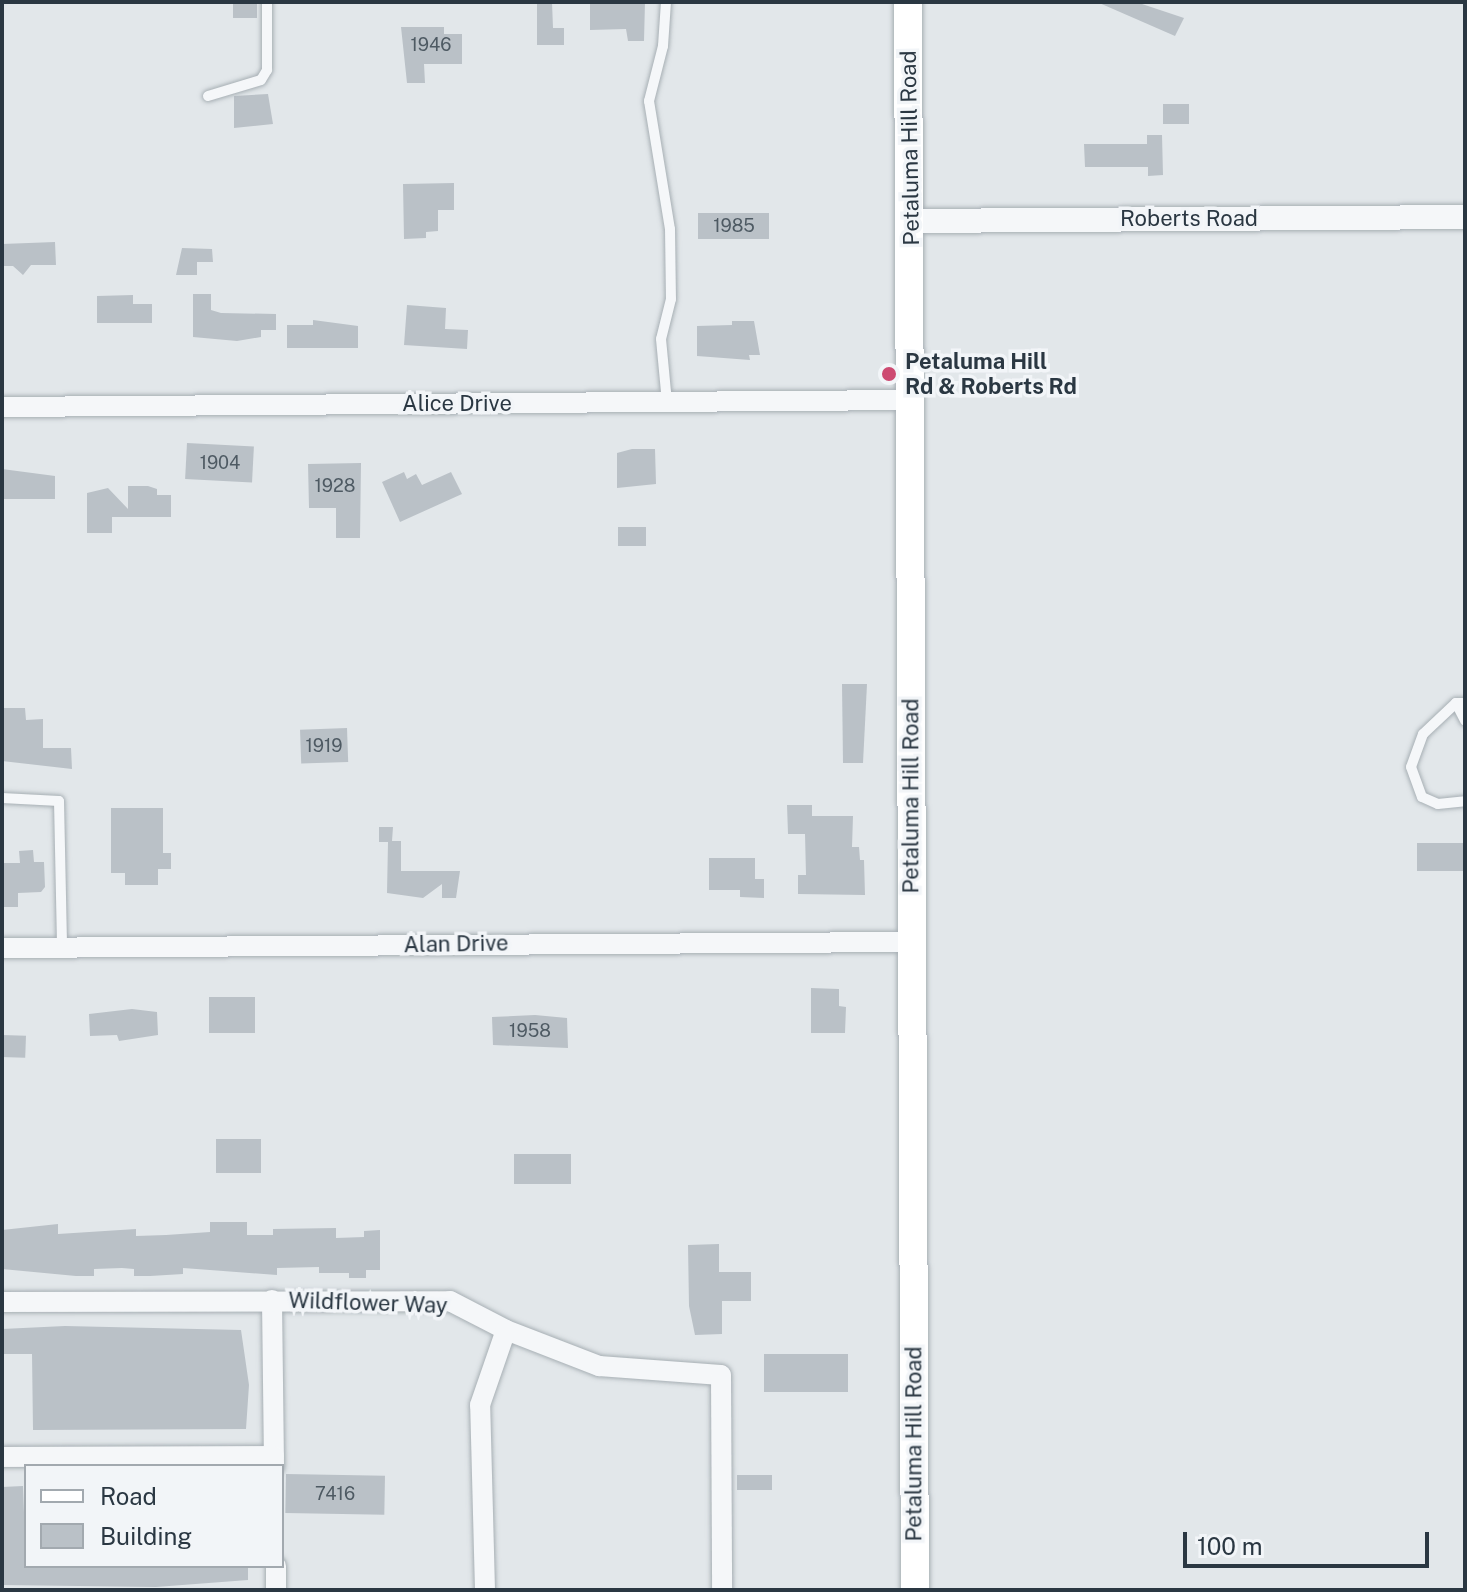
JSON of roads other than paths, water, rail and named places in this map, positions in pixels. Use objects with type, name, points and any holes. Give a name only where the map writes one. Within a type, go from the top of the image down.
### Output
[{"type":"main road","name":"Petaluma Hill Road","points":[[908,2],[913,400],[910,942],[915,1590]]},
{"type":"street","name":"Roberts Road","points":[[912,221],[1465,217]]},
{"type":"street","name":"Alice Drive","points":[[2,407],[913,400]]},
{"type":"street","name":"Alan Drive","points":[[2,948],[910,942]]},
{"type":"street","points":[[2,1457],[274,1461],[272,1300]]},
{"type":"street","name":"Wildflower Way","points":[[2,1302],[450,1301],[506,1330],[599,1366],[721,1375],[722,1590]]},
{"type":"street","points":[[485,1590],[480,1405],[506,1330]]},
{"type":"street","points":[[276,1568],[276,1590]]},
{"type":"lane","points":[[208,96],[261,80],[267,70],[267,2]]},
{"type":"lane","points":[[666,2],[663,46],[649,101],[670,229],[671,299],[661,339],[667,402]]},
{"type":"lane","points":[[1465,721],[1460,703],[1423,734],[1411,767],[1422,797],[1438,804],[1465,801]]},
{"type":"lane","points":[[2,798],[59,801],[62,948]]},
{"type":"place","name":"Petaluma Hill Rd & Roberts Rd","points":[[889,374]]}]
